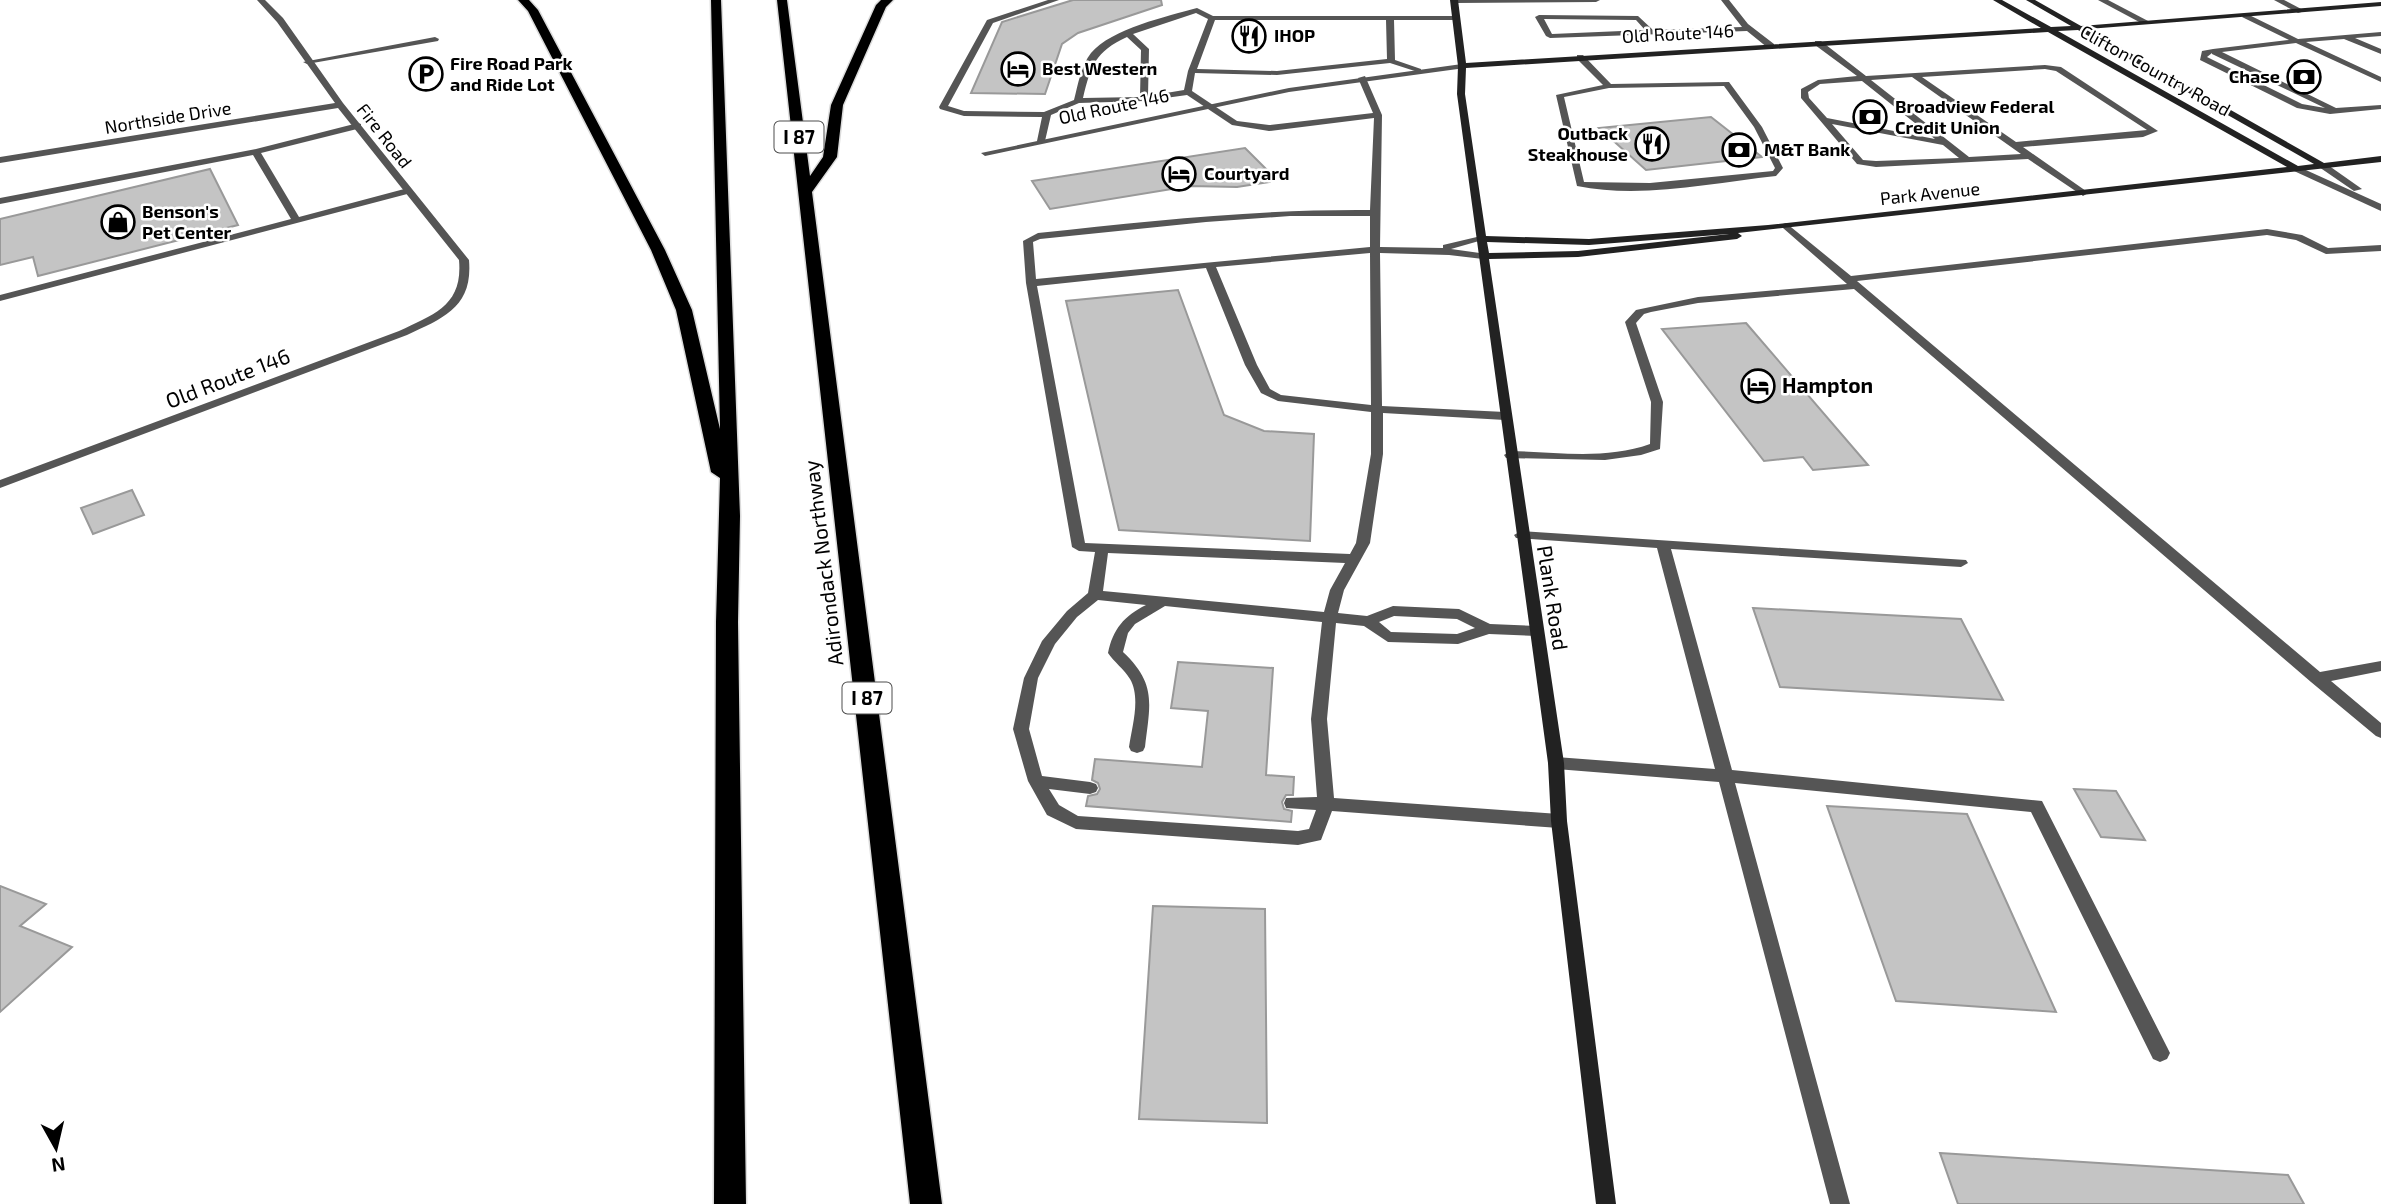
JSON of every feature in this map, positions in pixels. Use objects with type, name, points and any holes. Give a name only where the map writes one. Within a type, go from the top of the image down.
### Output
[{"type":"highway","points":[[523,0],[533,10],[658,250],[684,310],[730,516]]},
{"type":"highway","points":[[716,0],[726,281],[730,516],[727,636],[730,1204]]},
{"type":"highway","name":"Adirondack Northway","points":[[782,0],[926,1204]]},
{"type":"highway","points":[[806,191],[830,157],[836,105],[881,5],[888,0]]},
{"type":"street","name":"Fire Road","points":[[261,0],[280,20],[307,62],[464,260],[468,279],[461,295]]},
{"type":"street","points":[[1046,116],[964,113],[943,107],[990,22],[1055,0]]},
{"type":"street","points":[[1078,101],[1094,54],[1128,34],[1198,10],[1207,0]]},
{"type":"street","points":[[1455,0],[1596,0]]},
{"type":"street","name":"Plank Road","points":[[1455,0],[1462,66],[1461,94],[1521,535],[1556,763],[1559,821],[1606,1204]]},
{"type":"street","points":[[1725,0],[1748,29],[1771,46]]},
{"type":"street","name":"Clifton Country Road","points":[[1997,0],[2297,169]]},
{"type":"street","name":"Clifton Country Road","points":[[2030,0],[2322,165]]},
{"type":"street","points":[[2102,0],[2146,22]]},
{"type":"street","points":[[2278,0],[2301,10]]},
{"type":"street","name":"Old Route 146","points":[[985,153],[1210,105],[1363,78],[1462,66],[2078,28],[2381,4]]},
{"type":"street","points":[[1198,10],[1212,18],[1456,18]]},
{"type":"street","points":[[2245,15],[2381,80]]},
{"type":"street","points":[[1651,32],[1638,18],[1539,17],[1550,37],[1748,29]]},
{"type":"street","points":[[1188,92],[1192,71],[1212,18]]},
{"type":"street","points":[[1390,18],[1391,61]]},
{"type":"street","points":[[1128,34],[1145,49],[1144,99]]},
{"type":"street","points":[[2381,34],[2213,51],[2337,110],[2381,107]]},
{"type":"street","points":[[2344,37],[2381,52]]},
{"type":"street","points":[[307,62],[435,40]]},
{"type":"street","points":[[1818,43],[1967,160]]},
{"type":"street","points":[[1580,57],[1609,86],[1726,84],[1758,127],[1779,168],[1776,173],[1676,183],[1595,187],[1580,184],[1560,95],[1609,86]]},
{"type":"street","points":[[1192,71],[1276,73],[1391,61],[1418,71]]},
{"type":"street","points":[[2015,145],[2154,131],[2058,69],[2045,66],[1864,78],[1808,86],[1804,91],[1805,98],[1860,162],[1875,164],[2030,156]]},
{"type":"street","points":[[1914,75],[2083,193]]},
{"type":"street","points":[[1102,548],[1095,595],[1072,614],[1049,641],[1031,678],[1021,729],[1036,781],[1053,810],[1076,822],[1298,838],[1315,835],[1326,804],[1319,719],[1330,616],[1337,590],[1363,543],[1377,454],[1374,409],[1378,115],[1363,78]]},
{"type":"street","points":[[1041,141],[1046,116],[1052,109],[1078,101],[1144,99],[1188,92],[1235,123],[1269,128],[1378,115]]},
{"type":"street","name":"Northside Drive","points":[[0,160],[340,105]]},
{"type":"street","points":[[1823,120],[1947,144]]},
{"type":"street","points":[[0,201],[256,152],[358,126]]},
{"type":"street","points":[[256,152],[296,220]]},
{"type":"street","name":"Park Avenue","points":[[1481,239],[1589,242],[1768,228],[2381,159]]},
{"type":"street","points":[[2322,165],[2381,207]]},
{"type":"street","points":[[2297,169],[2381,207]]},
{"type":"street","points":[[0,298],[408,191]]},
{"type":"street","points":[[1354,559],[1079,547],[1031,283],[1028,241],[1038,236],[1196,218],[1330,212],[1375,213]]},
{"type":"street","points":[[1786,226],[2381,732]]},
{"type":"street","points":[[1439,248],[1483,256],[1578,254],[1679,245],[1768,228]]},
{"type":"street","points":[[1510,455],[1605,456],[1642,453],[1656,446],[1657,402],[1630,322],[1640,312],[1698,300],[2267,232],[2291,234],[2326,251],[2381,248]]},
{"type":"street","points":[[1031,283],[1377,249],[1439,248],[1481,239]]},
{"type":"street","points":[[1210,265],[1251,365],[1265,391],[1278,398],[1374,409],[1505,416]]},
{"type":"street","name":"Old Route 146","points":[[0,484],[403,333],[441,314],[461,295]]},
{"type":"street","points":[[1521,535],[1961,563]]},
{"type":"street","points":[[1663,544],[1840,1204]]},
{"type":"street","points":[[1095,595],[1368,621],[1393,611],[1458,614],[1488,629]]},
{"type":"street","points":[[1138,747],[1143,685],[1133,668],[1115,653],[1118,634],[1127,621],[1163,601]]},
{"type":"street","points":[[1368,621],[1388,637],[1458,639],[1488,629],[1537,631]]},
{"type":"street","points":[[2316,678],[2381,666]]},
{"type":"street","points":[[1556,763],[1725,776],[2036,806],[2160,1053]]},
{"type":"street","points":[[1036,781],[1090,788]]},
{"type":"street","points":[[1292,803],[1559,821]]},
{"type":"building","name":"Best Western","points":[[1073,0],[1161,0],[1162,5],[1078,33],[1062,44],[1045,94],[971,93],[1002,22]]},
{"type":"building","points":[[1711,117],[1762,157],[1646,170],[1599,128]]},
{"type":"building","points":[[1245,148],[1271,174],[1263,176],[1269,182],[1237,187],[1190,186],[1050,209],[1032,181]]},
{"type":"building","name":"Benson's Pet Center","points":[[210,169],[238,225],[38,276],[33,257],[0,265],[0,219]]},
{"type":"building","points":[[1178,290],[1224,415],[1264,431],[1314,434],[1310,541],[1119,530],[1066,301]]},
{"type":"building","points":[[1746,323],[1868,465],[1813,470],[1803,457],[1764,461],[1662,329]]},
{"type":"building","points":[[132,490],[144,515],[93,534],[81,508]]},
{"type":"building","points":[[1753,608],[1961,619],[2003,700],[1780,687]]},
{"type":"building","points":[[1178,662],[1273,668],[1266,775],[1294,777],[1293,795],[1286,795],[1282,802],[1284,809],[1292,811],[1291,822],[1086,806],[1088,796],[1097,794],[1100,789],[1098,783],[1092,780],[1095,759],[1202,767],[1208,711],[1171,708]]},
{"type":"building","points":[[2074,789],[2116,791],[2145,840],[2101,837]]},
{"type":"building","points":[[1827,806],[1967,814],[2056,1012],[1896,1001]]},
{"type":"building","points":[[0,886],[46,904],[20,926],[72,947],[0,1012]]},
{"type":"building","points":[[1153,906],[1265,909],[1267,1123],[1139,1119]]},
{"type":"building","points":[[1940,1153],[2288,1175],[2304,1204],[1958,1204]]},
{"type":"place","name":"IHOP","points":[[1249,36]]},
{"type":"place","name":"Best Western","points":[[1018,69]]},
{"type":"place","name":"Fire Road Park and Ride Lot","points":[[426,74]]},
{"type":"place","name":"Chase","points":[[2304,77]]},
{"type":"place","name":"Broadview Federal Credit Union","points":[[1870,117]]},
{"type":"place","name":"Outback Steakhouse","points":[[1652,144]]},
{"type":"place","name":"M&T Bank","points":[[1739,150]]},
{"type":"place","name":"Courtyard","points":[[1179,174]]},
{"type":"place","name":"Benson's Pet Center","points":[[118,222]]},
{"type":"place","name":"Hampton","points":[[1758,386]]}]
